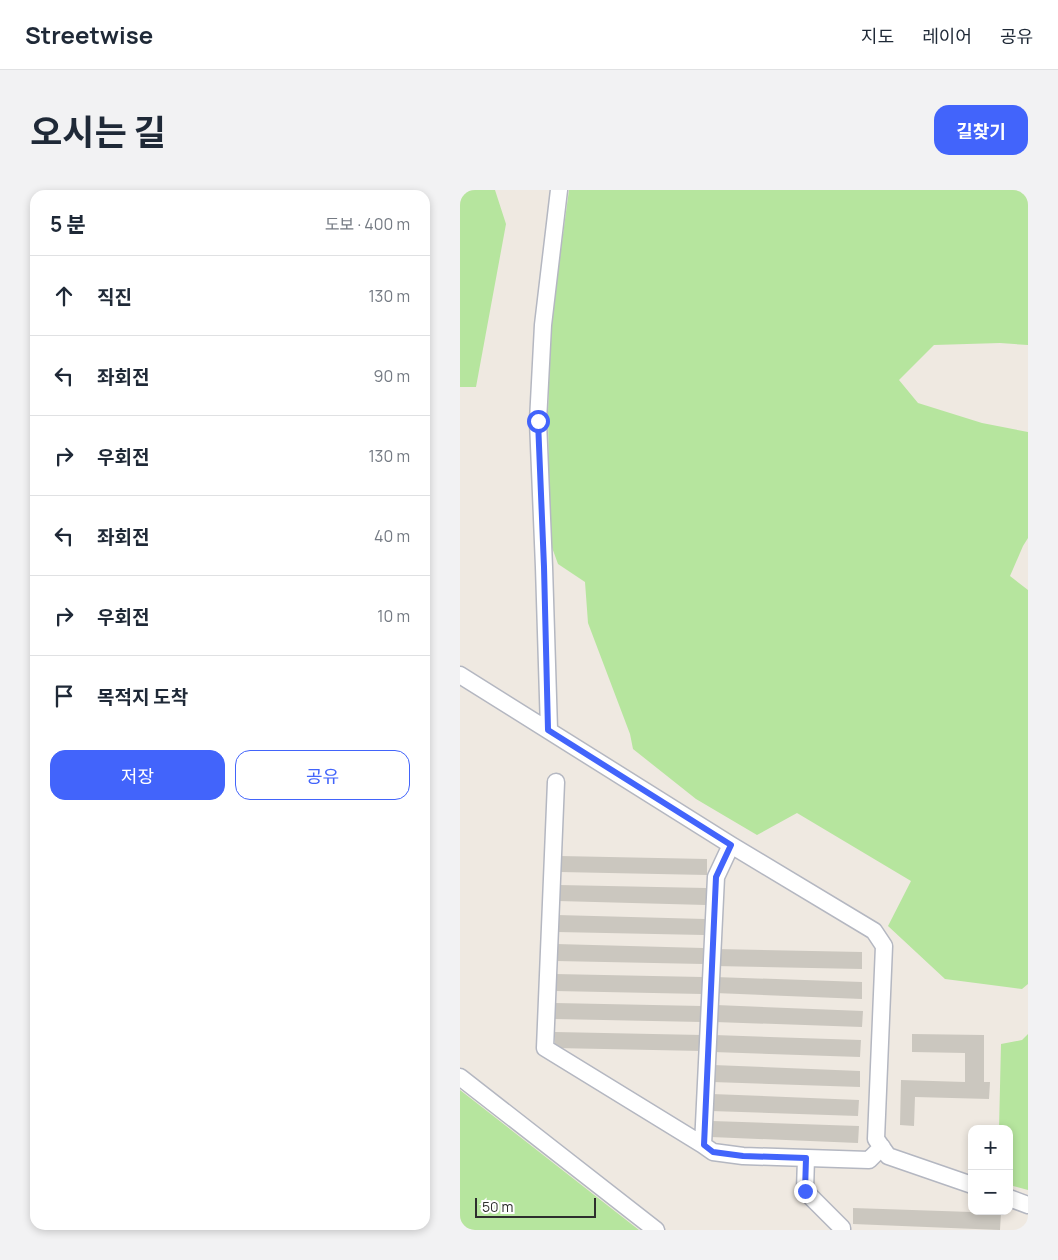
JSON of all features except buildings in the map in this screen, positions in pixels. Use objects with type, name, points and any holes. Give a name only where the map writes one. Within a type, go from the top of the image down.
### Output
[{"type":"street","points":[[548,730],[538,421],[544,326],[558,190]]},
{"type":"street","points":[[460,675],[731,845],[874,931],[884,946],[876,1139],[888,1156],[968,1185]]},
{"type":"street","points":[[556,782],[545,1048],[713,1152],[743,1156],[869,1160],[882,1147]]},
{"type":"street","points":[[704,1145],[716,877],[731,845]]},
{"type":"street","points":[[460,1077],[656,1230]]},
{"type":"street","points":[[806,1158],[805,1191],[842,1230]]},
{"type":"street","points":[[1013,1199],[1028,1205]]},
{"type":"green space","points":[[460,190],[495,190],[506,224],[476,387],[460,387]]},
{"type":"green space","points":[[569,190],[1028,190],[1028,345],[1000,343],[934,345],[899,380],[918,403],[982,423],[1028,432],[1028,538],[1010,576],[1028,590],[1028,984],[1022,989],[945,979],[888,926],[911,881],[797,813],[757,835],[696,799],[633,749],[630,734],[588,623],[585,582],[558,564],[550,542],[548,413],[551,323]]},
{"type":"green space","points":[[1028,1034],[1028,1190],[1013,1186],[1013,1125],[999,1125],[1001,1044],[1022,1040]]},
{"type":"green space","points":[[460,1090],[639,1230],[460,1230]]},
{"type":"route","points":[[538,421],[548,730],[731,845],[716,877],[704,1145],[713,1152],[743,1156],[806,1158],[805,1191]]}]
